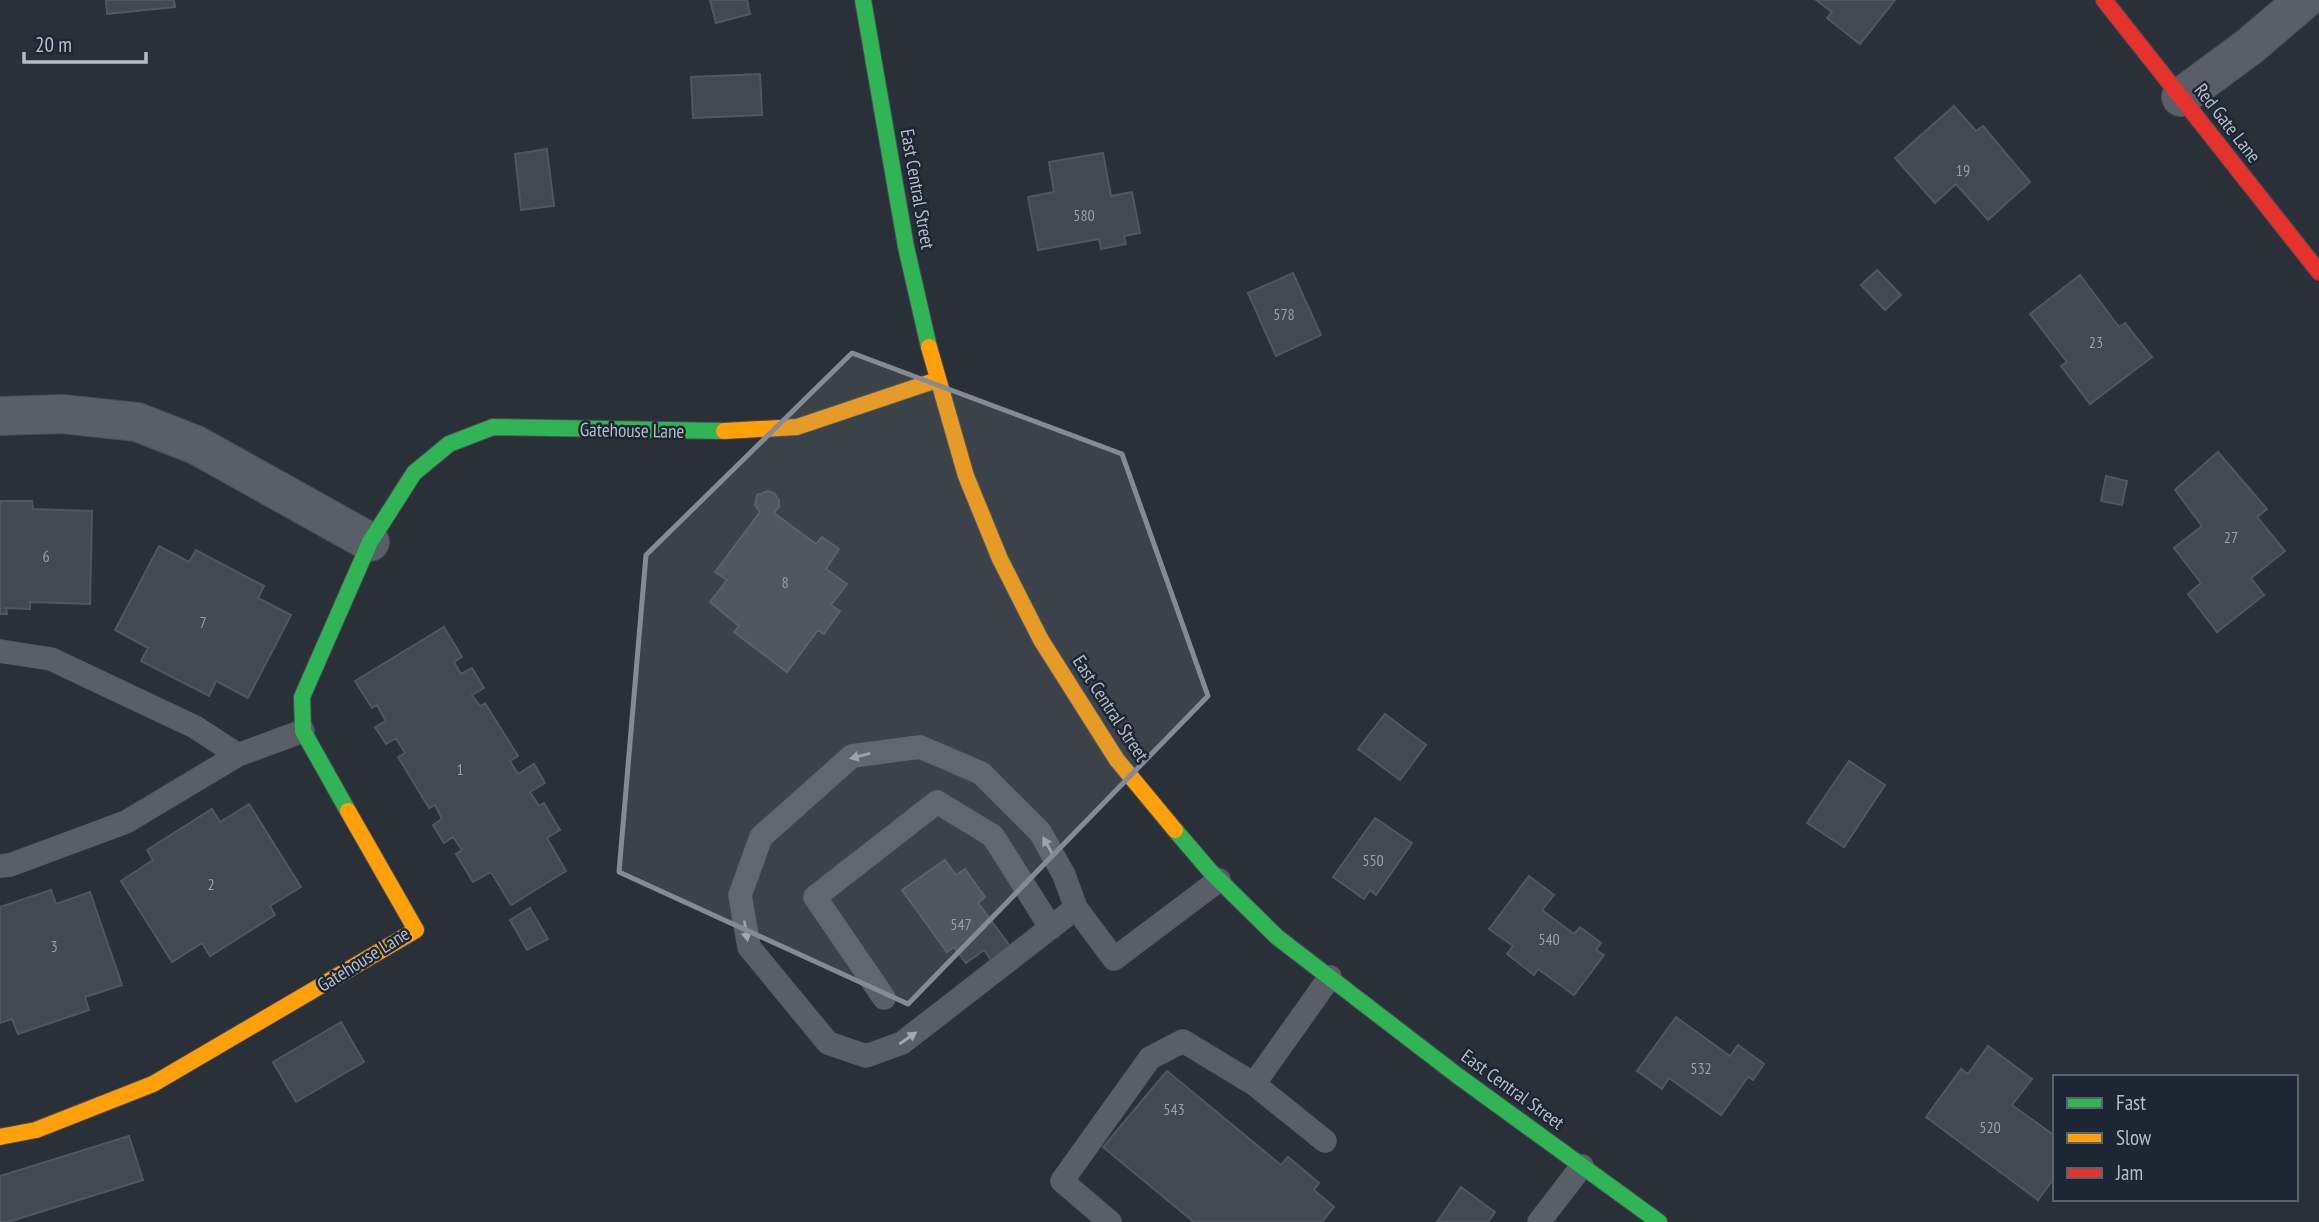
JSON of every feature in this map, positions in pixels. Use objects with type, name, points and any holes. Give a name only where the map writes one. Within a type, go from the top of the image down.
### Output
[{"type":"street","name":"East Central Street","points":[[863,0],[906,247],[937,380],[966,476],[1000,559],[1041,640],[1117,760],[1219,880],[1277,937],[1458,1076],[1659,1222]]},
{"type":"street","name":"Red Gate Lane","points":[[2104,0],[2319,272]]},
{"type":"street","points":[[2181,97],[2250,46],[2304,0]]},
{"type":"street","name":"Gatehouse Lane","points":[[0,1137],[36,1130],[153,1084],[416,930],[303,731],[302,697],[370,542],[414,473],[449,444],[493,427],[714,431],[797,427],[937,380]]},
{"type":"street","points":[[0,416],[62,414],[137,422],[196,445],[370,542]]},
{"type":"lane","points":[[0,651],[51,659],[195,727],[238,755]]},
{"type":"lane","points":[[0,866],[10,865],[126,822],[238,755],[303,731]]},
{"type":"lane","points":[[1076,908],[902,1043],[866,1056],[828,1043],[748,947],[740,895],[761,837],[852,756],[920,747],[981,773],[1040,832],[1064,875],[1076,908],[1114,958],[1219,880]]},
{"type":"lane","points":[[884,998],[816,897],[937,802],[993,836],[1051,928]]},
{"type":"lane","points":[[1254,1084],[1330,977]]},
{"type":"lane","points":[[1110,1222],[1062,1181],[1150,1058],[1183,1041],[1254,1084],[1325,1140]]},
{"type":"lane","points":[[1539,1222],[1582,1166]]},
{"type":"highlighted area","points":[[852,353],[1122,454],[1208,696],[908,1004],[619,872],[646,555]]},
{"type":"building","points":[[106,0],[174,0],[175,7],[107,14]]},
{"type":"building","points":[[710,0],[747,0],[750,14],[716,23]]},
{"type":"building","points":[[1816,0],[1895,0],[1860,44],[1827,18],[1832,12]]},
{"type":"building","points":[[760,74],[762,115],[693,118],[691,77]]},
{"type":"building","points":[[1954,106],[1976,131],[1983,126],[2030,182],[1988,220],[1956,184],[1935,203],[1895,158]]},
{"type":"building","points":[[547,149],[554,206],[521,210],[515,154]]},
{"type":"building","points":[[1103,153],[1111,196],[1132,192],[1140,233],[1124,236],[1126,244],[1101,249],[1099,239],[1038,250],[1028,197],[1054,192],[1049,162]]},
{"type":"building","points":[[1877,270],[1901,295],[1885,310],[1861,285]]},
{"type":"building","points":[[1293,273],[1321,335],[1276,356],[1248,293]]},
{"type":"building","points":[[2080,275],[2119,327],[2125,323],[2152,357],[2090,404],[2061,366],[2067,362],[2030,314]]},
{"type":"building","points":[[2218,452],[2267,509],[2257,517],[2285,551],[2251,578],[2264,595],[2217,632],[2188,594],[2201,583],[2174,548],[2202,526],[2175,490]]},
{"type":"building","points":[[2106,476],[2127,481],[2122,505],[2101,501]]},
{"type":"building","points":[[768,491],[774,493],[779,500],[779,507],[774,513],[816,544],[822,537],[839,549],[826,569],[847,584],[831,605],[840,611],[824,634],[818,630],[787,672],[734,632],[739,626],[710,602],[727,580],[715,572],[760,512],[755,505],[757,495]]},
{"type":"building","points":[[0,501],[32,501],[33,509],[92,511],[90,604],[30,602],[30,609],[6,608],[7,614],[0,614]]},
{"type":"building","points":[[159,546],[189,562],[196,550],[264,586],[258,598],[291,615],[248,698],[216,681],[209,696],[141,661],[148,648],[115,630]]},
{"type":"building","points":[[444,627],[462,657],[454,662],[461,674],[472,668],[484,688],[472,695],[480,706],[485,703],[518,756],[510,761],[518,774],[534,764],[545,783],[530,792],[539,806],[544,803],[560,830],[547,838],[566,871],[511,905],[491,872],[473,882],[456,854],[462,850],[453,837],[444,843],[433,825],[442,819],[435,805],[429,808],[398,757],[405,753],[396,738],[386,744],[375,727],[386,721],[377,705],[372,708],[355,681]]},
{"type":"building","points":[[1385,714],[1426,745],[1400,780],[1358,749]]},
{"type":"building","points":[[1849,761],[1885,785],[1844,847],[1807,823]]},
{"type":"building","points":[[249,804],[301,887],[270,906],[275,915],[210,956],[202,943],[172,962],[121,881],[153,860],[147,850],[212,809],[220,822]]},
{"type":"building","points":[[1375,818],[1412,843],[1376,895],[1370,890],[1364,899],[1333,877]]},
{"type":"building","points":[[945,860],[956,875],[965,869],[985,897],[978,903],[1010,946],[991,960],[984,950],[966,963],[954,947],[947,952],[902,890]]},
{"type":"building","points":[[1529,876],[1554,895],[1542,910],[1574,934],[1580,927],[1601,943],[1596,950],[1604,955],[1574,995],[1538,969],[1534,975],[1507,954],[1513,946],[1489,929]]},
{"type":"building","points":[[51,890],[56,904],[90,892],[122,985],[85,997],[89,1010],[18,1034],[12,1019],[0,1023],[0,907]]},
{"type":"building","points":[[530,908],[548,939],[527,950],[510,920]]},
{"type":"building","points":[[1676,1017],[1730,1056],[1738,1045],[1764,1064],[1753,1080],[1748,1077],[1721,1115],[1669,1078],[1662,1089],[1637,1071]]},
{"type":"building","points":[[341,1022],[364,1062],[296,1102],[273,1062]]},
{"type":"building","points":[[1988,1046],[2032,1079],[2012,1105],[2053,1135],[2053,1180],[2038,1200],[1926,1117],[1961,1069],[1968,1074]]},
{"type":"building","points":[[1167,1071],[1281,1165],[1288,1157],[1319,1183],[1314,1190],[1334,1207],[1322,1222],[1194,1222],[1103,1147]]},
{"type":"building","points":[[129,1136],[143,1180],[8,1222],[0,1222],[0,1176]]},
{"type":"building","points":[[1461,1187],[1495,1212],[1488,1222],[1437,1222]]},
{"type":"traffic: fast","points":[[863,0],[906,247],[929,347]]},
{"type":"traffic: fast","points":[[348,811],[303,731],[302,697],[370,542],[414,473],[449,444],[493,427],[724,431]]},
{"type":"traffic: fast","points":[[1175,830],[1211,872],[1277,937],[1458,1076],[1659,1222]]},
{"type":"traffic: slow","points":[[929,347],[966,476],[1000,559],[1041,640],[1117,760],[1175,830]]},
{"type":"traffic: slow","points":[[724,431],[797,427],[937,380]]},
{"type":"traffic: slow","points":[[0,1137],[36,1130],[153,1084],[416,930],[348,811]]},
{"type":"traffic: jam","points":[[2104,0],[2319,272]]}]
